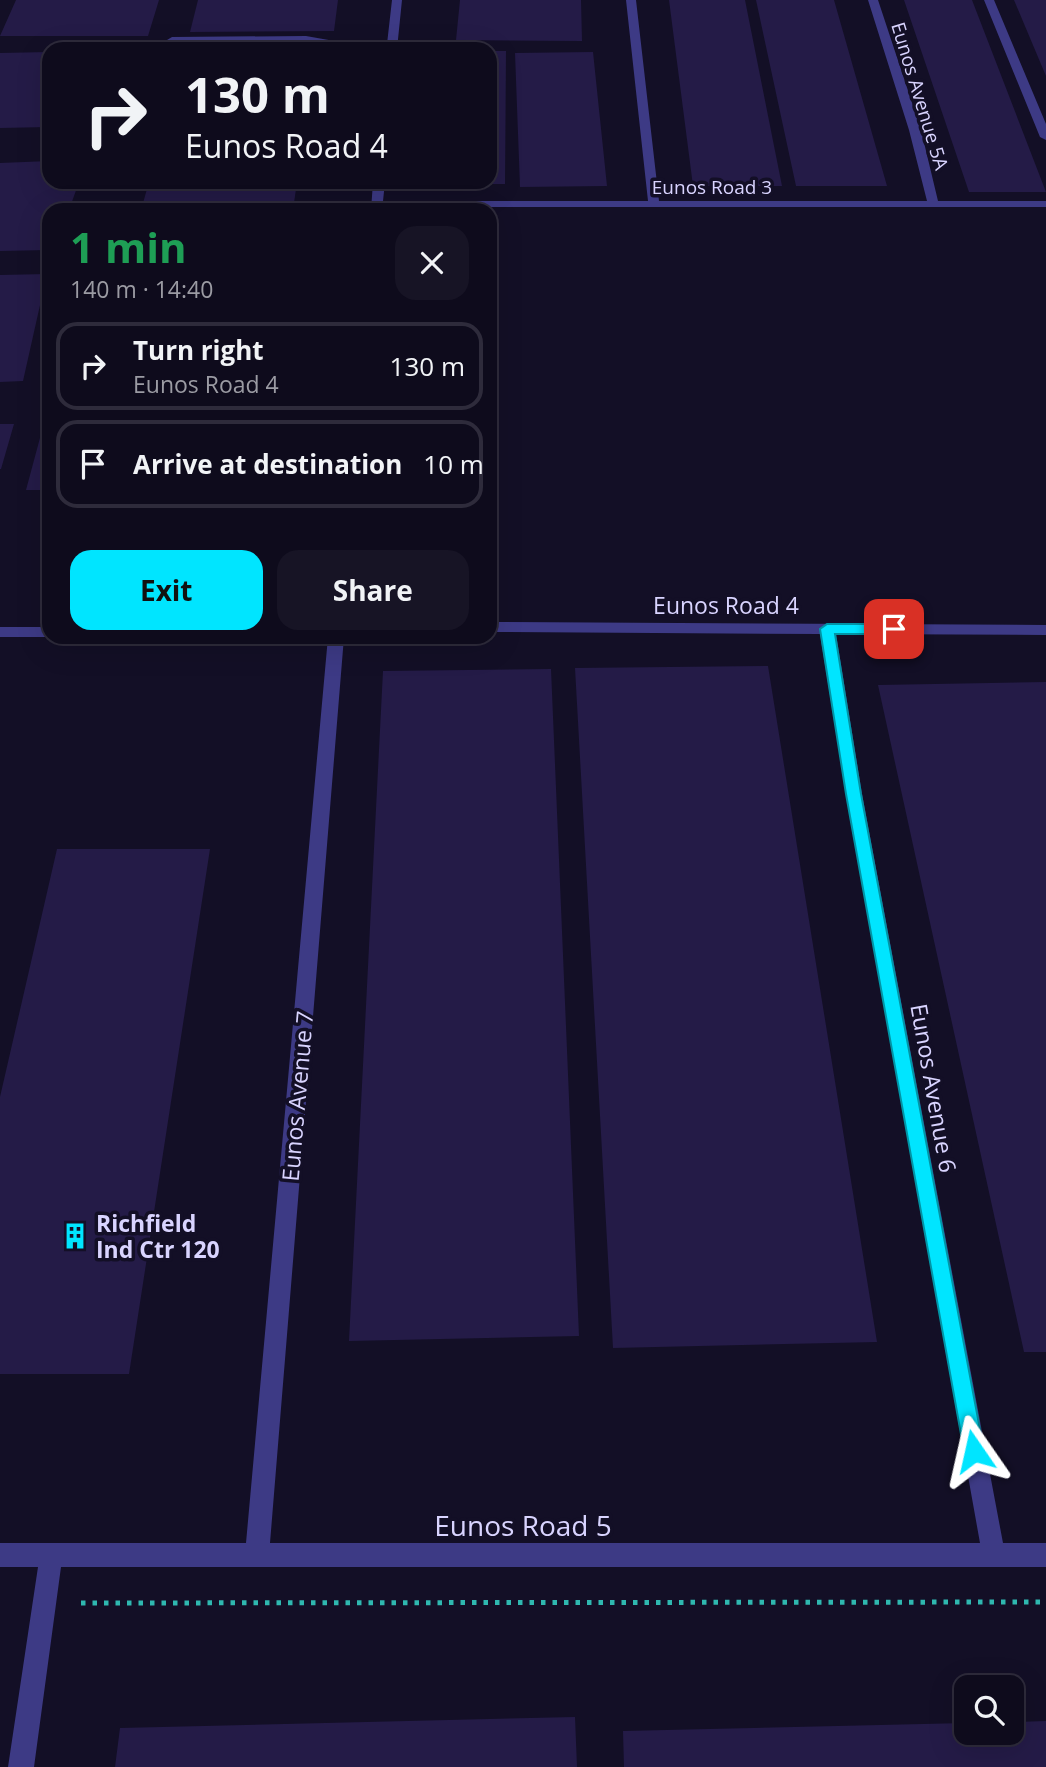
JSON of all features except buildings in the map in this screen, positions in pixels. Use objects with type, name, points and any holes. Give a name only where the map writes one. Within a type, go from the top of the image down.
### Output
[{"type":"lane","points":[[393,42],[397,0]]},
{"type":"lane","points":[[631,0],[654,205]]},
{"type":"lane","name":"Eunos Avenue 5A","points":[[873,0],[915,130],[933,203]]},
{"type":"lane","points":[[989,0],[1046,137]]},
{"type":"lane","points":[[172,42],[306,39],[319,42]]},
{"type":"lane","name":"Eunos Road 3","points":[[497,206],[1046,204]]},
{"type":"lane","name":"Eunos Road 4","points":[[497,627],[1046,630]]},
{"type":"lane","name":"Eunos Avenue 6","points":[[827,629],[854,794],[994,1555]]},
{"type":"lane","points":[[0,632],[42,632]]},
{"type":"lane","name":"Eunos Avenue 7","points":[[257,1555],[335,644]]},
{"type":"lane","name":"Eunos Road 5","points":[[0,1555],[1046,1555]]},
{"type":"lane","points":[[21,1767],[51,1555]]},
{"type":"path","points":[[44,1603],[1046,1602]]},
{"type":"place","name":"Richfield Ind Ctr 120","points":[[75,1236]]},
{"type":"route","points":[[894,629],[827,629],[854,794],[974,1451]]}]
